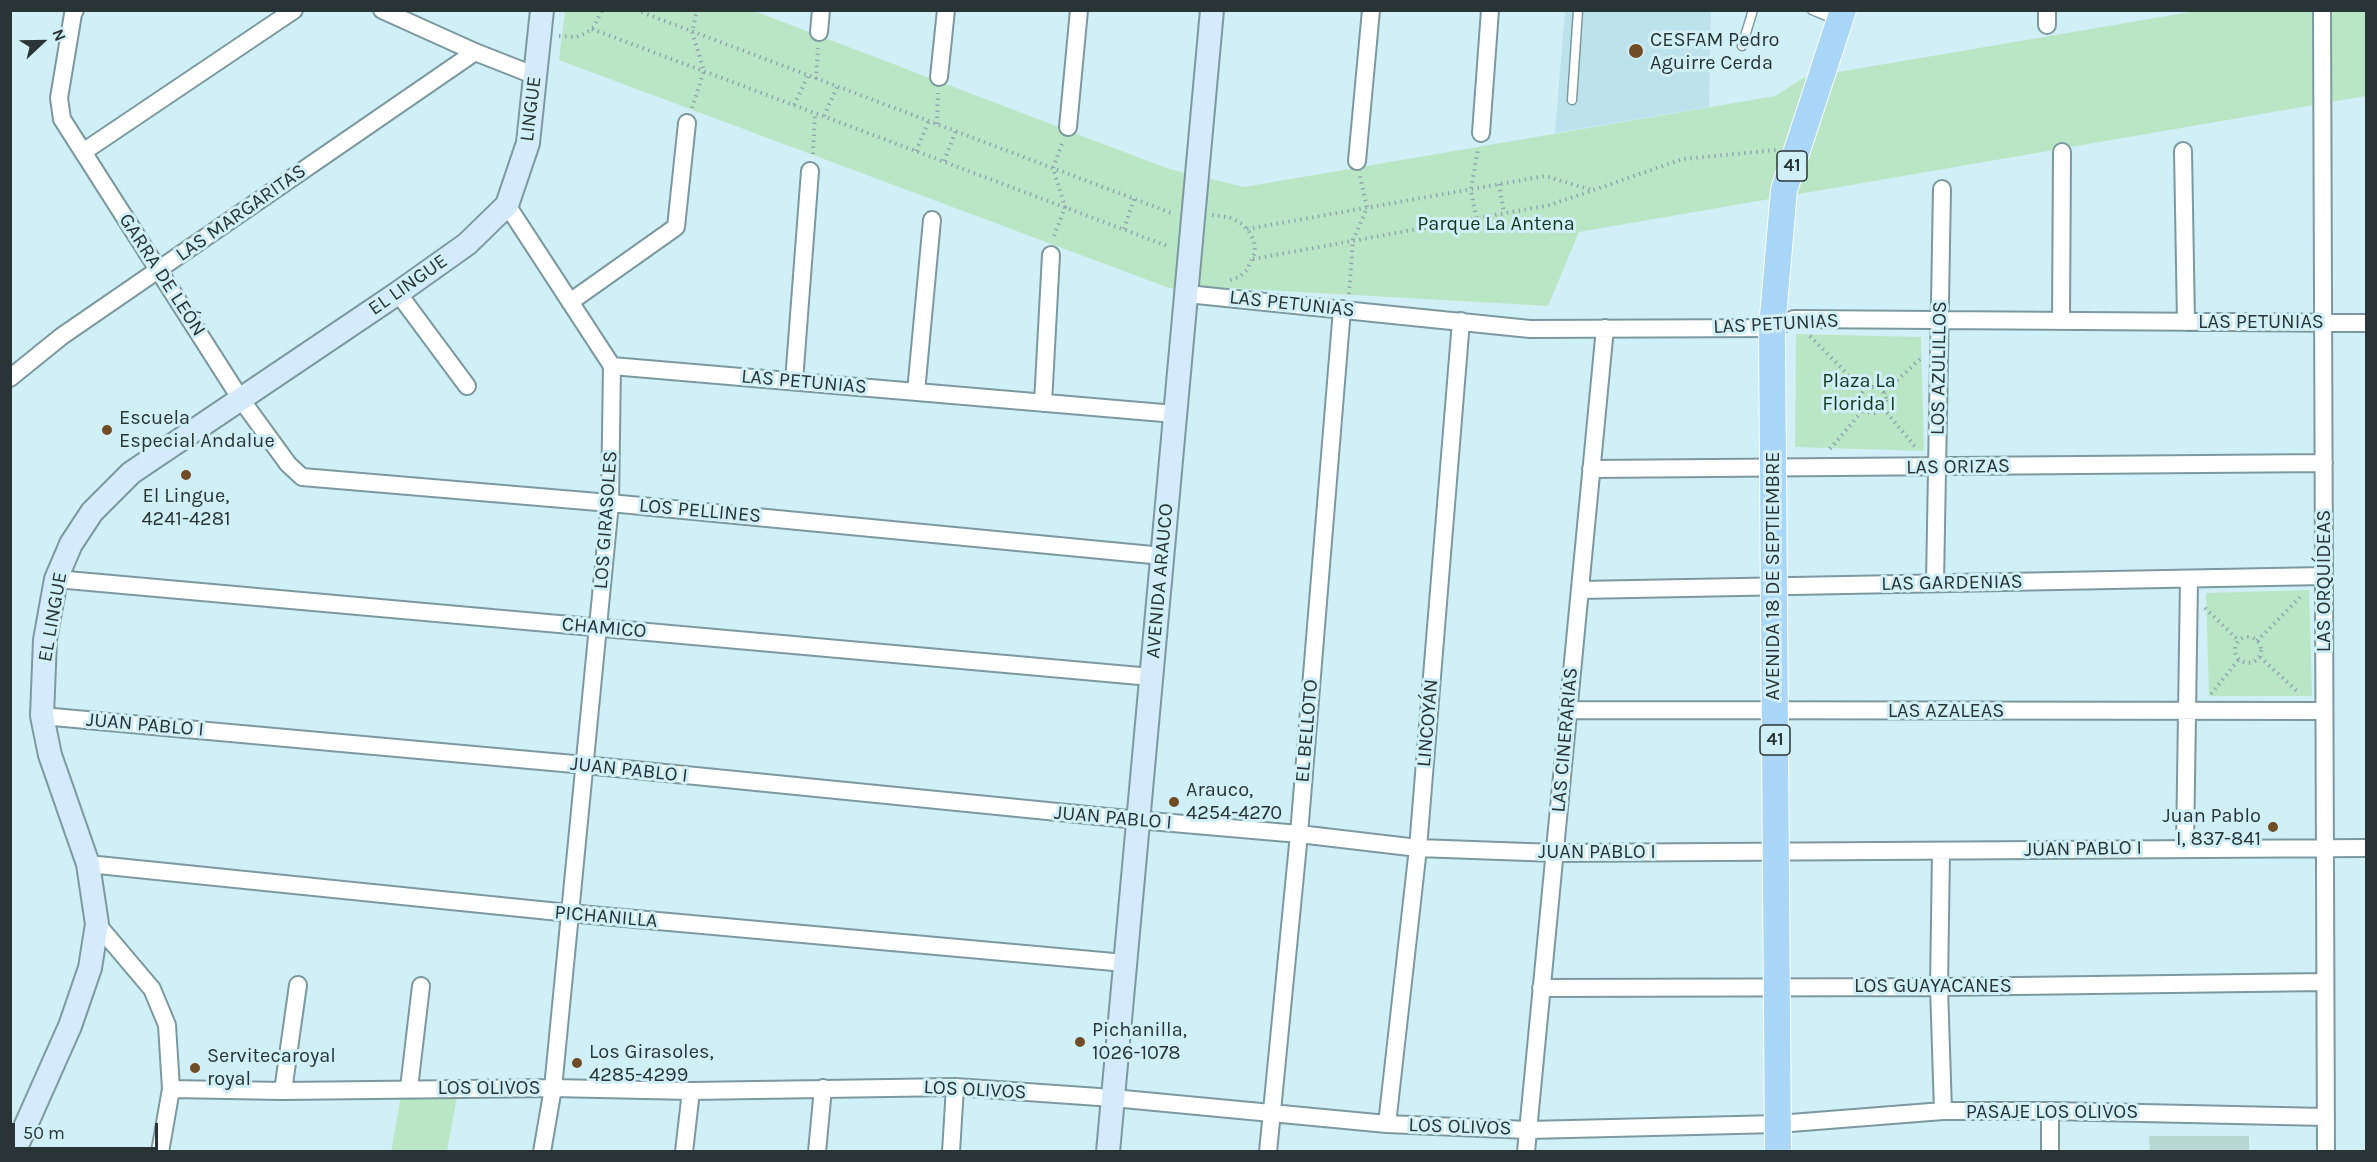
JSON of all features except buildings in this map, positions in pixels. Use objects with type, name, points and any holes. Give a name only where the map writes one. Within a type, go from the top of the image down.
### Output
[{"type":"main road","name":"AVENIDA 18 DE SEPTIEMBRE","points":[[1778,1152],[1773,468],[1783,324],[1784,190],[1841,16]]},
{"type":"street","name":"GARRA DE LEÓN","points":[[75,10],[59,98],[62,118],[240,398]]},
{"type":"street","points":[[83,152],[294,10]]},
{"type":"street","points":[[382,10],[475,52],[536,75]]},
{"type":"street","name":"LINGUE","points":[[507,205],[528,144],[542,10]]},
{"type":"street","points":[[819,32],[821,10]]},
{"type":"street","points":[[939,77],[946,10]]},
{"type":"street","points":[[1068,127],[1079,10]]},
{"type":"street","name":"AVENIDA ARAUCO","points":[[1108,1152],[1212,10]]},
{"type":"street","points":[[1357,161],[1371,10]]},
{"type":"street","points":[[1482,133],[1491,10]]},
{"type":"street","name":"LAS ORQUÍDEAS","points":[[2322,10],[2324,463],[2321,711],[2325,849],[2326,1152]]},
{"type":"street","name":"LAS MARGARITAS","points":[[10,378],[62,336],[475,52]]},
{"type":"street","points":[[570,302],[676,227],[687,123]]},
{"type":"street","points":[[2183,151],[2186,322]]},
{"type":"street","points":[[2061,321],[2062,152]]},
{"type":"street","points":[[794,381],[810,171]]},
{"type":"street","name":"LOS AZULILLOS","points":[[1935,584],[1935,467],[1940,340],[1942,189]]},
{"type":"street","points":[[507,205],[612,366]]},
{"type":"street","name":"EL LINGUE","points":[[14,1152],[70,1026],[90,968],[97,924],[88,864],[50,755],[42,716],[45,640],[56,579],[71,544],[92,512],[131,474],[467,244],[507,205]]},
{"type":"street","points":[[916,392],[932,220]]},
{"type":"street","points":[[1043,403],[1051,255]]},
{"type":"street","points":[[398,293],[467,386]]},
{"type":"street","name":"LAS PETUNIAS","points":[[1186,294],[1530,329],[1940,320],[2367,323]]},
{"type":"street","name":"EL BELLOTO","points":[[1268,1152],[1299,834],[1345,310]]},
{"type":"street","name":"LINCOYÁN","points":[[1387,1124],[1418,848],[1461,321]]},
{"type":"street","name":"LAS CINERARIAS","points":[[1526,1152],[1605,328]]},
{"type":"street","name":"LAS PETUNIAS","points":[[612,366],[1175,414]]},
{"type":"street","name":"LOS GIRASOLES","points":[[542,1152],[552,1088],[610,503],[612,366]]},
{"type":"street","name":"LOS PELLINES","points":[[240,398],[288,464],[302,477],[610,503],[1163,555]]},
{"type":"street","name":"LAS ORIZAS","points":[[1592,469],[2324,463]]},
{"type":"street","name":"LAS GARDENIAS","points":[[1580,590],[1935,584],[2189,586],[2322,576]]},
{"type":"street","name":"CHAMICO","points":[[56,579],[1151,677]]},
{"type":"street","points":[[2185,848],[2192,712],[2189,586]]},
{"type":"street","name":"LAS AZALEAS","points":[[1568,710],[2321,711]]},
{"type":"street","name":"JUAN PABLO I","points":[[42,716],[585,765],[1299,834],[1418,848],[1555,853],[2367,848]]},
{"type":"street","points":[[1941,850],[1939,987],[1943,1111]]},
{"type":"street","name":"PICHANILLA","points":[[88,864],[569,913],[1125,963]]},
{"type":"street","points":[[97,924],[152,989],[167,1025],[171,1089],[160,1152]]},
{"type":"street","name":"LOS GUAYACANES","points":[[1541,988],[1939,987],[2325,982]]},
{"type":"street","points":[[283,1091],[298,986]]},
{"type":"street","points":[[409,1089],[421,986]]},
{"type":"street","points":[[951,1152],[955,1087]]},
{"type":"street","name":"LOS OLIVOS","points":[[171,1089],[283,1091],[552,1088],[691,1091],[955,1087],[1113,1098],[1387,1124],[1528,1130],[1778,1124]]},
{"type":"street","points":[[817,1152],[823,1088]]},
{"type":"street","points":[[684,1152],[691,1091]]},
{"type":"street","name":"PASAJE LOS OLIVOS","points":[[1778,1124],[1943,1111],[2326,1117]]},
{"type":"street","points":[[2050,1111],[2050,1152]]},
{"type":"lane","points":[[1572,100],[1578,10]]},
{"type":"lane","points":[[1742,46],[1753,10]]},
{"type":"lane","points":[[1812,10],[1841,16]]},
{"type":"path","points":[[539,34],[576,37],[592,29],[600,19],[603,10]]},
{"type":"path","points":[[636,10],[1134,199],[1193,216],[1232,218],[1247,229],[1254,241],[1253,259],[1247,270],[1239,277],[1229,280]]},
{"type":"path","points":[[687,123],[704,71],[692,32],[697,10]]},
{"type":"path","points":[[592,29],[1190,254]]},
{"type":"path","points":[[816,79],[819,32]]},
{"type":"path","points":[[794,105],[808,76]]},
{"type":"path","points":[[937,124],[939,77]]},
{"type":"path","points":[[824,116],[837,87]]},
{"type":"path","points":[[810,171],[814,147],[815,113]]},
{"type":"path","points":[[916,151],[929,121]]},
{"type":"path","points":[[1054,236],[1065,207],[1053,168],[1068,127]]},
{"type":"path","points":[[944,161],[956,131]]},
{"type":"path","points":[[1476,218],[1471,189],[1482,133]]},
{"type":"path","points":[[1253,259],[1550,205],[1683,159],[1797,148]]},
{"type":"path","points":[[1345,310],[1353,240],[1367,208],[1357,161]]},
{"type":"path","points":[[1247,229],[1545,176],[1591,190]]},
{"type":"path","points":[[1499,184],[1504,213]]},
{"type":"path","points":[[1124,230],[1134,199]]},
{"type":"path","points":[[1783,324],[1864,391]]},
{"type":"path","points":[[1884,393],[1940,340]]},
{"type":"path","points":[[1873,387],[1884,393],[1886,400],[1883,408],[1876,412],[1864,409],[1861,401],[1864,391],[1873,387]]},
{"type":"path","points":[[1883,408],[1935,467]]},
{"type":"path","points":[[1814,468],[1864,409]]},
{"type":"path","points":[[2257,641],[2322,576]]},
{"type":"path","points":[[2189,586],[2239,641]]},
{"type":"path","points":[[2249,637],[2257,641],[2261,648],[2260,657],[2250,663],[2239,659],[2235,651],[2239,641],[2249,637]]},
{"type":"path","points":[[2260,657],[2321,711]]},
{"type":"path","points":[[2192,712],[2239,659]]},
{"type":"shaded area","name":"CESFAM Pedro Aguirre Cerda","points":[[1565,11],[1711,11],[1709,107],[1555,133]]},
{"type":"green space","name":"Parque La Antena","points":[[565,11],[754,11],[1169,169],[1244,187],[1775,96],[1803,78],[2196,11],[2366,11],[2366,96],[1579,232],[1548,306],[1229,288],[1169,288],[559,60]]},
{"type":"green space","name":"Plaza La Florida I","points":[[1796,334],[1921,337],[1924,451],[1795,447]]},
{"type":"green space","points":[[2309,590],[2312,696],[2209,696],[2206,593]]},
{"type":"green space","points":[[401,1096],[457,1097],[447,1151],[391,1152]]},
{"type":"place","name":"CESFAM Pedro Aguirre Cerda","points":[[1636,51]]},
{"type":"place","name":"Escuela Especial Andalue","points":[[107,430]]},
{"type":"place","name":"El Lingue, 4241-4281","points":[[186,475]]},
{"type":"place","name":"Arauco, 4254-4270","points":[[1174,802]]},
{"type":"place","name":"Juan Pablo I, 837-841","points":[[2273,827]]},
{"type":"place","name":"Pichanilla, 1026-1078","points":[[1080,1042]]},
{"type":"place","name":"Los Girasoles, 4285-4299","points":[[577,1063]]},
{"type":"place","name":"Servitecaroyal royal","points":[[195,1068]]}]
